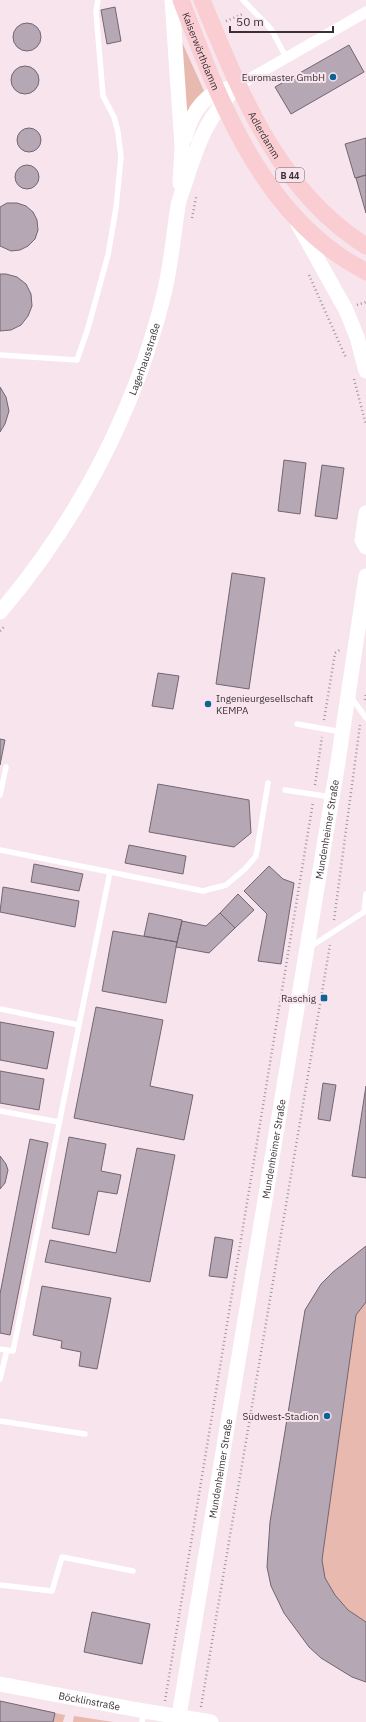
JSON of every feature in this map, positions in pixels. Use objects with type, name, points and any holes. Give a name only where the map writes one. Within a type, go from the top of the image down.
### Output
[{"type":"main road","name":"Kaiserwörthdamm","points":[[182,0],[220,96]]},
{"type":"main road","name":"Kaiserwörthdamm","points":[[202,0],[238,86]]},
{"type":"main road","name":"Adlerdamm","points":[[238,86],[255,121],[292,178],[317,208],[346,233],[366,246]]},
{"type":"main road","name":"B 44","points":[[220,96],[263,174],[291,211],[316,236],[340,256],[366,272]]},
{"type":"street","points":[[172,0],[182,146],[179,205]]},
{"type":"street","points":[[238,86],[366,12]]},
{"type":"street","name":"Lagerhausstraße","points":[[0,612],[48,550],[83,495],[114,435],[142,368],[163,298],[179,205],[204,130],[220,96],[238,86]]},
{"type":"street","points":[[182,146],[189,122],[203,100],[220,96]]},
{"type":"street","points":[[291,211],[346,310],[357,337],[366,372]]},
{"type":"street","points":[[366,513],[362,540],[366,547]]},
{"type":"street","name":"Mundenheimer Straße","points":[[179,1720],[332,797],[366,576]]},
{"type":"street","name":"Böcklinstraße","points":[[0,1684],[143,1717],[162,1714],[179,1720],[205,1721]]},
{"type":"lane","points":[[0,355],[34,356],[77,360],[97,299],[116,208],[121,157],[114,117],[103,96],[96,12],[98,0]]},
{"type":"lane","points":[[243,0],[271,29],[286,57]]},
{"type":"lane","points":[[348,694],[364,715]]},
{"type":"lane","points":[[297,724],[342,732]]},
{"type":"lane","points":[[0,796],[6,768]]},
{"type":"lane","points":[[0,850],[203,891],[226,885],[245,869],[256,856],[268,783]]},
{"type":"lane","points":[[285,790],[332,797]]},
{"type":"lane","points":[[0,1348],[12,1351],[110,872]]},
{"type":"lane","points":[[306,949],[364,912],[366,894]]},
{"type":"lane","points":[[0,1009],[79,1025]]},
{"type":"lane","points":[[0,1111],[59,1122]]},
{"type":"lane","points":[[0,1380],[6,1350]]},
{"type":"lane","points":[[0,1421],[85,1434]]},
{"type":"lane","points":[[0,1585],[52,1591],[62,1557],[133,1571]]},
{"type":"path","points":[[221,17],[223,22],[253,10]]},
{"type":"path","points":[[162,1714],[314,794],[335,653],[357,639]]},
{"type":"path","points":[[205,1721],[315,1025],[332,932],[366,693]]},
{"type":"shaded area","points":[[182,42],[204,91],[185,115]]},
{"type":"shaded area","name":"Südwest-Stadion","points":[[366,1246],[366,1682],[352,1677],[321,1658],[309,1646],[284,1613],[271,1586],[267,1567],[270,1522],[305,1310],[324,1282]]},
{"type":"shaded area","points":[[55,1713],[65,1715],[63,1722],[53,1722]]},
{"type":"shaded area","points":[[74,1716],[113,1722],[73,1722]]},
{"type":"building","points":[[115,7],[121,41],[107,44],[101,10]]},
{"type":"building","points":[[27,23],[37,27],[41,37],[37,47],[27,51],[17,47],[13,37],[17,27]]},
{"type":"building","points":[[349,45],[364,72],[291,114],[275,87]]},
{"type":"building","points":[[25,66],[35,70],[39,80],[35,90],[25,94],[15,90],[11,80],[15,70]]},
{"type":"building","points":[[29,128],[38,131],[41,140],[38,149],[29,152],[20,149],[17,140],[20,131]]},
{"type":"building","points":[[366,138],[366,175],[355,178],[345,144]]},
{"type":"building","points":[[27,165],[36,168],[39,177],[36,186],[27,189],[18,186],[15,177],[18,168]]},
{"type":"building","points":[[366,175],[366,213],[356,178]]},
{"type":"building","points":[[7,203],[17,203],[26,206],[33,212],[37,220],[38,230],[35,239],[28,246],[20,250],[11,251],[0,246],[0,207]]},
{"type":"building","points":[[0,274],[17,277],[26,284],[31,294],[32,306],[28,316],[21,325],[11,330],[0,331]]},
{"type":"building","points":[[0,387],[6,397],[9,411],[5,424],[0,432]]},
{"type":"building","points":[[284,460],[306,463],[300,514],[278,511]]},
{"type":"building","points":[[322,465],[344,468],[337,519],[315,516]]},
{"type":"building","points":[[232,573],[265,578],[249,689],[216,684]]},
{"type":"building","points":[[158,673],[179,676],[173,709],[152,706]]},
{"type":"building","points":[[0,739],[5,740],[0,765]]},
{"type":"building","points":[[158,784],[249,800],[251,833],[234,847],[149,832]]},
{"type":"building","points":[[129,845],[186,856],[183,874],[125,863]]},
{"type":"building","points":[[34,864],[83,874],[79,891],[31,882]]},
{"type":"building","points":[[269,866],[283,879],[294,883],[281,964],[258,961],[267,914],[244,891]]},
{"type":"building","points":[[3,887],[79,901],[75,927],[0,912]]},
{"type":"building","points":[[238,894],[254,910],[235,928],[220,913]]},
{"type":"building","points":[[149,913],[182,920],[177,942],[144,936]]},
{"type":"building","points":[[220,913],[235,928],[209,953],[176,947],[182,921],[206,926]]},
{"type":"building","points":[[113,931],[177,942],[166,1003],[102,991]]},
{"type":"building","points":[[96,1007],[163,1020],[150,1086],[193,1095],[184,1140],[74,1118]]},
{"type":"building","points":[[0,1022],[54,1032],[47,1069],[0,1060]]},
{"type":"building","points":[[0,1071],[44,1079],[39,1110],[0,1103]]},
{"type":"building","points":[[323,1083],[336,1085],[330,1121],[318,1119]]},
{"type":"building","points":[[366,1086],[366,1178],[352,1176]]},
{"type":"building","points":[[69,1137],[106,1144],[101,1171],[121,1175],[117,1194],[98,1191],[89,1235],[52,1228]]},
{"type":"building","points":[[30,1139],[48,1143],[10,1335],[0,1333],[0,1294]]},
{"type":"building","points":[[137,1148],[175,1155],[150,1282],[45,1262],[50,1240],[116,1253]]},
{"type":"building","points":[[0,1156],[6,1164],[8,1170],[5,1183],[0,1189]]},
{"type":"building","points":[[215,1237],[233,1240],[227,1278],[209,1276]]},
{"type":"building","name":"Südwest-Stadion","points":[[366,1246],[366,1302],[356,1315],[322,1560],[325,1578],[335,1595],[348,1610],[366,1622],[366,1682],[352,1677],[321,1658],[309,1647],[284,1613],[271,1586],[267,1567],[270,1522],[305,1310],[321,1284],[333,1272]]},
{"type":"building","points":[[42,1286],[111,1298],[97,1369],[79,1366],[81,1352],[61,1348],[62,1341],[33,1335]]},
{"type":"building","points":[[92,1612],[150,1624],[142,1664],[84,1652]]},
{"type":"building","points":[[0,1701],[55,1713],[53,1722],[0,1722]]},
{"type":"place","name":"Euromaster GmbH","points":[[333,77]]},
{"type":"place","name":"Ingenieurgesellschaft KEMPA","points":[[208,704]]},
{"type":"place","name":"Raschig","points":[[324,998]]},
{"type":"place","name":"Südwest-Stadion","points":[[327,1416]]}]
